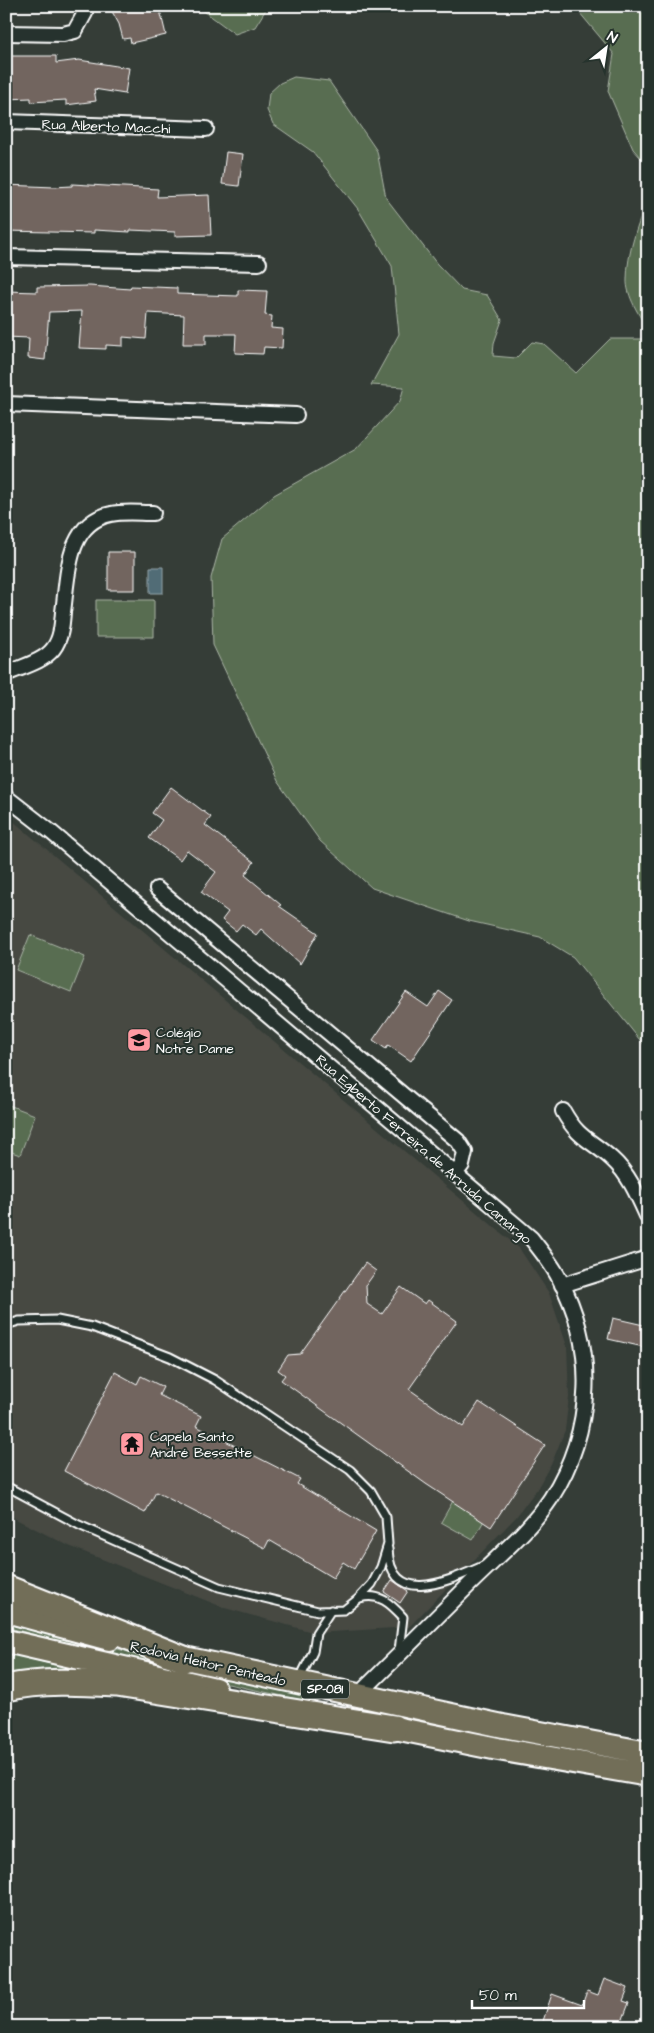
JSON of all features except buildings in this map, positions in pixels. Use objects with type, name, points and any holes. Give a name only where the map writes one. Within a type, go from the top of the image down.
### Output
[{"type":"highway","points":[[6,1588],[184,1659]]},
{"type":"highway","points":[[6,1688],[40,1683],[117,1684],[394,1728]]},
{"type":"main road","name":"Rodovia Heitor Penteado","points":[[6,1611],[184,1659],[357,1696],[648,1753]]},
{"type":"main road","name":"Rodovia Heitor Penteado","points":[[6,1641],[394,1728],[498,1749],[648,1774]]},
{"type":"street","points":[[6,33],[63,34],[75,31],[85,13],[84,6]]},
{"type":"street","name":"Rua Alberto Macchi","points":[[6,122],[206,129]]},
{"type":"street","points":[[6,258],[259,263]]},
{"type":"street","points":[[6,404],[296,414]]},
{"type":"street","points":[[6,674],[39,660],[54,648],[61,630],[72,550],[82,530],[102,516],[153,513]]},
{"type":"street","name":"Rua Egberto Ferreira de Arruda Camargo","points":[[6,797],[59,839],[531,1238],[562,1285],[579,1324],[586,1355],[586,1383],[581,1426],[569,1465],[550,1500],[524,1531],[357,1696]]},
{"type":"street","points":[[156,888],[458,1141],[464,1152],[462,1165],[455,1174]]},
{"type":"street","points":[[563,1111],[580,1136],[612,1159],[625,1175],[648,1218]]},
{"type":"street","points":[[562,1285],[648,1258]]},
{"type":"lane","points":[[6,1325],[19,1321],[57,1320],[92,1327],[170,1357],[215,1380],[350,1470],[371,1491],[386,1517],[389,1565],[396,1577],[410,1585],[424,1587],[493,1562]]},
{"type":"lane","points":[[6,1486],[79,1525],[219,1587],[318,1611],[344,1610],[358,1599],[372,1584],[381,1567],[388,1544]]},
{"type":"lane","points":[[358,1599],[368,1596],[381,1598],[393,1606],[403,1617],[402,1640],[397,1658]]},
{"type":"lane","points":[[297,1683],[313,1652],[316,1633],[331,1610]]},
{"type":"shaded area","name":"Colégio Notre Dame","points":[[6,815],[519,1248],[549,1293],[567,1346],[569,1397],[565,1430],[553,1460],[537,1489],[516,1517],[409,1627],[316,1633],[225,1608],[69,1546],[6,1514]]},
{"type":"green space","points":[[197,6],[268,6],[255,27],[235,34]]},
{"type":"green space","points":[[574,6],[648,6],[648,166],[633,149],[608,91],[614,54]]},
{"type":"green space","points":[[294,77],[329,81],[377,151],[386,198],[437,264],[462,290],[487,295],[502,320],[494,343],[493,356],[516,358],[532,342],[544,344],[576,373],[610,339],[648,339],[648,1050],[573,957],[540,937],[469,921],[372,888],[320,841],[277,781],[213,645],[211,578],[222,539],[274,495],[356,449],[400,401],[404,387],[371,385],[399,334],[392,266],[358,209],[313,152],[273,124],[267,110],[269,93],[280,83]]},
{"type":"green space","points":[[648,199],[648,330],[631,299],[627,285],[627,269],[637,228]]},
{"type":"green space","points":[[96,600],[154,600],[154,637],[96,637]]},
{"type":"green space","points":[[30,935],[85,957],[71,992],[16,970]]},
{"type":"green space","points":[[6,1104],[35,1115],[20,1155],[6,1150]]},
{"type":"green space","points":[[491,1434],[523,1452],[473,1540],[441,1522]]},
{"type":"green space","points":[[6,1619],[200,1671],[316,1696],[315,1703],[196,1677],[6,1627]]},
{"type":"green space","points":[[6,1653],[67,1668],[70,1675],[6,1680]]},
{"type":"water","points":[[150,567],[163,567],[163,593],[150,593]]},
{"type":"place","name":"Colégio Notre Dame","points":[[139,1040]]},
{"type":"place","name":"Capela Santo André Bessette","points":[[132,1444]]}]
